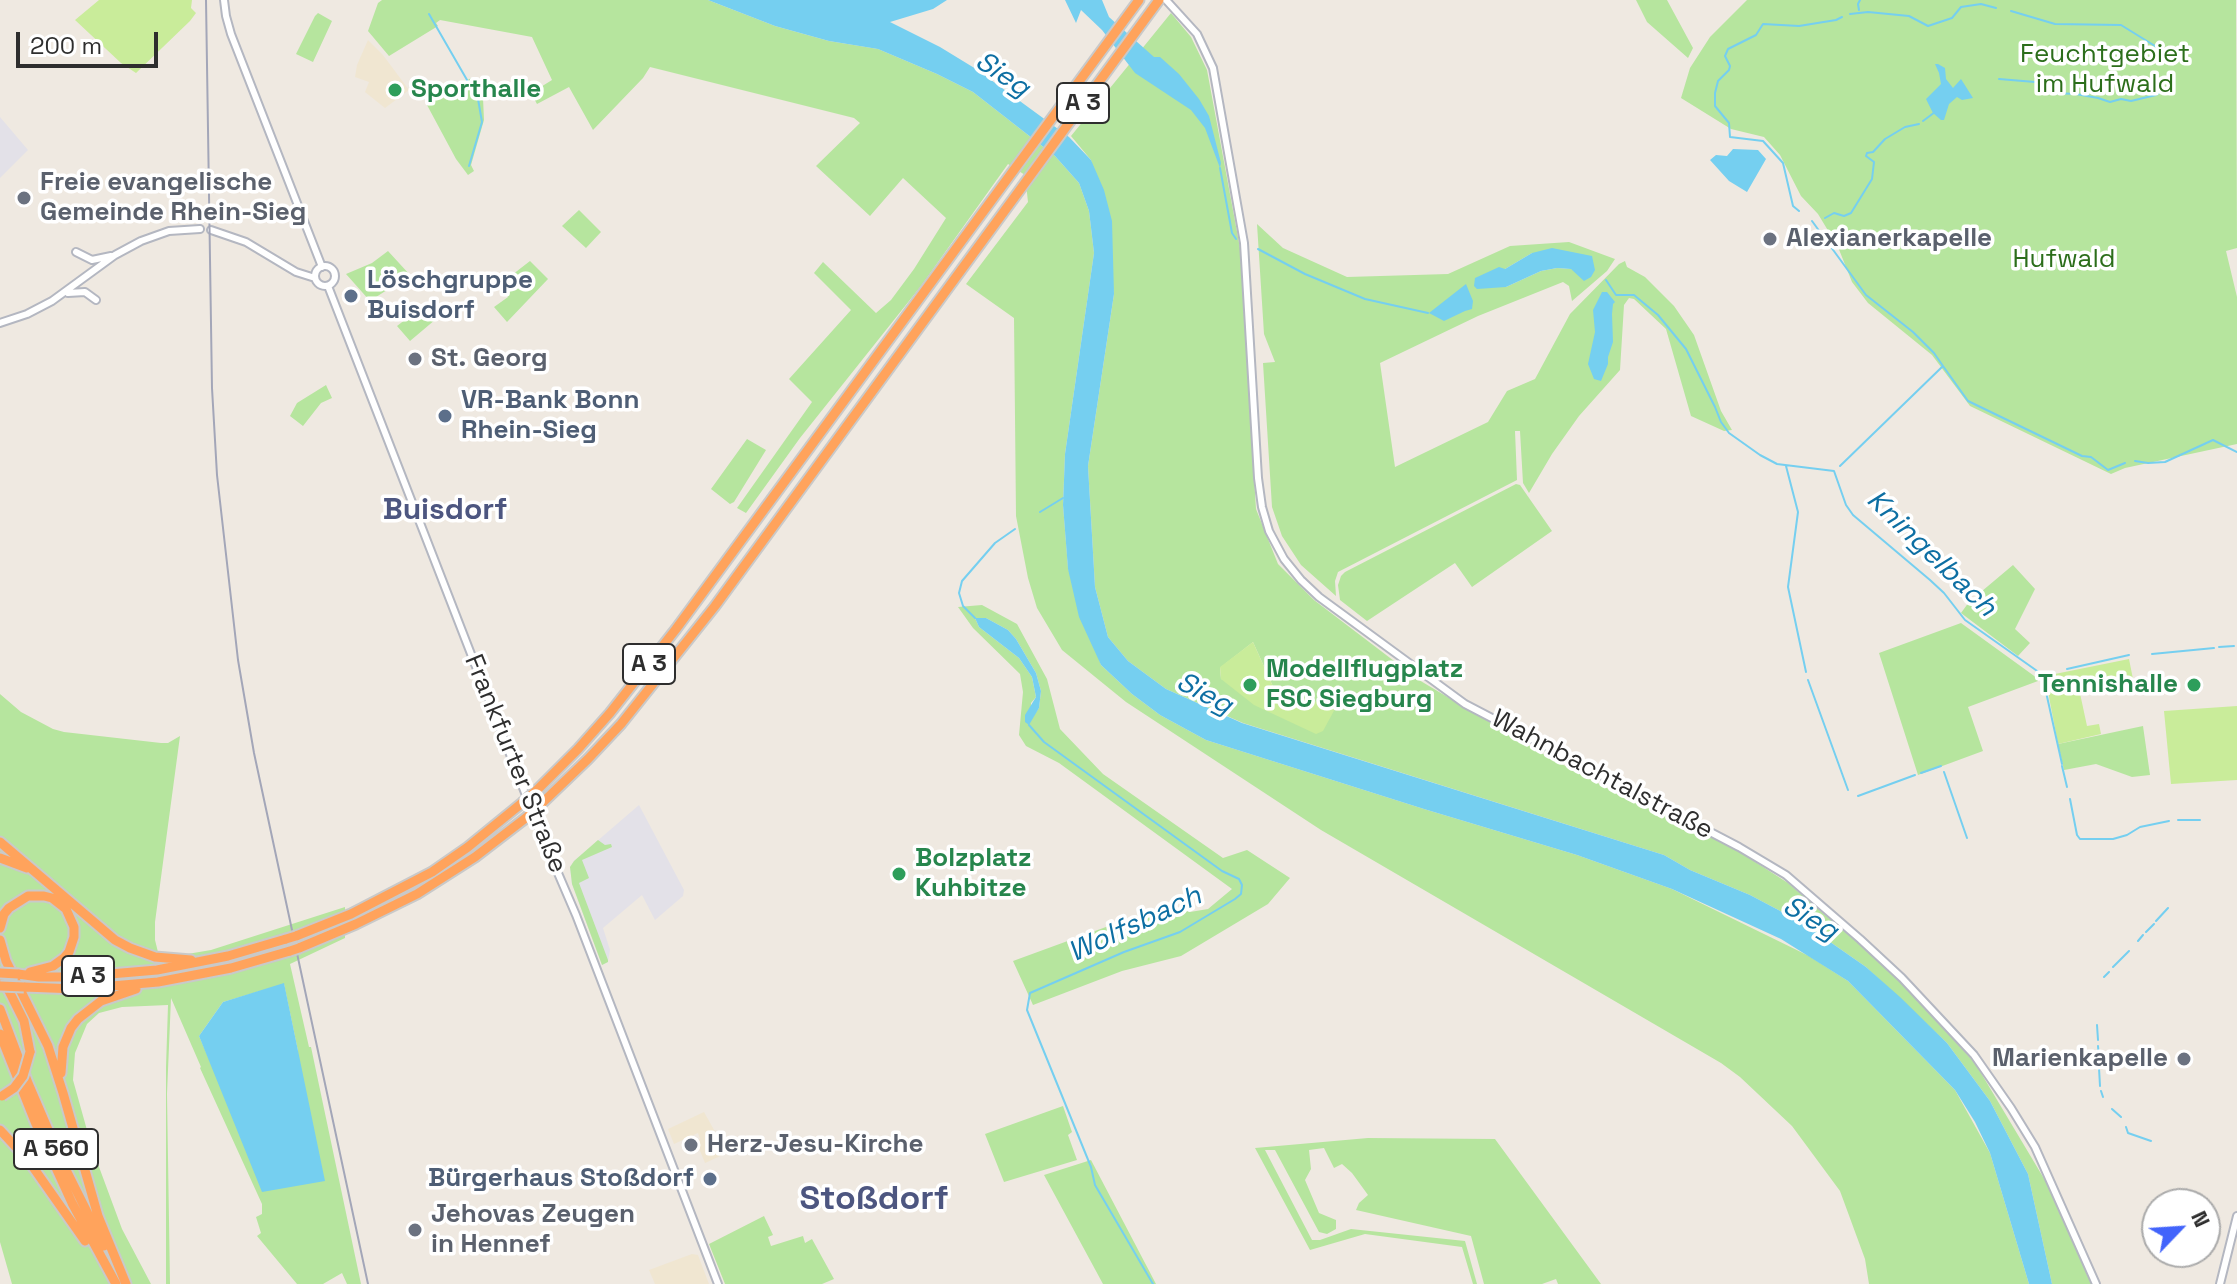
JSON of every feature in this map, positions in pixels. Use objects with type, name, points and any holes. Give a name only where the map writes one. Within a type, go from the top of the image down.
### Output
[{"type":"highway","name":"A 3","points":[[0,973],[75,977],[157,970],[170,964],[211,960],[291,937],[351,914],[422,878],[468,847],[535,792],[620,701],[1139,0]]},
{"type":"highway","name":"A 3","points":[[0,986],[56,990],[158,982],[231,968],[294,949],[356,924],[417,894],[475,857],[527,817],[582,766],[621,724],[715,606],[1159,0]]},
{"type":"highway","points":[[0,842],[108,935],[130,948],[170,964]]},
{"type":"highway","points":[[0,858],[18,863],[43,877]]},
{"type":"highway","points":[[0,928],[9,908],[21,899],[35,895],[60,903],[71,918],[74,937],[64,958],[45,969],[18,974]]},
{"type":"highway","points":[[0,940],[6,961],[48,1046],[98,1216],[126,1284]]},
{"type":"highway","points":[[0,973],[25,1026],[30,1052],[23,1076],[14,1088],[1,1097]]},
{"type":"highway","points":[[63,1093],[60,1067],[63,1047],[78,1019],[101,1001],[158,982]]},
{"type":"highway","name":"A 560","points":[[0,1009],[61,1160],[126,1284]]},
{"type":"highway","name":"A 560","points":[[0,1034],[72,1203],[115,1284]]},
{"type":"highway","points":[[0,1043],[12,1067]]},
{"type":"highway","points":[[0,1130],[18,1147],[47,1185],[115,1284]]},
{"type":"main road","points":[[224,0],[231,34],[322,267]]},
{"type":"main road","name":"Wahnbachtalstraße","points":[[1166,0],[1197,34],[1213,68],[1244,243],[1262,507],[1269,531],[1284,559],[1319,597],[1465,704],[1739,847],[1786,875],[1860,939],[1902,978],[1974,1055],[2011,1108],[2035,1147],[2096,1284]]},
{"type":"main road","points":[[0,323],[27,314],[65,294],[115,255],[141,241],[169,231],[200,229]]},
{"type":"main road","points":[[211,230],[246,242],[296,272],[315,278]]},
{"type":"main road","points":[[76,252],[92,260],[115,255]]},
{"type":"main road","points":[[322,267],[329,267],[335,274],[328,286],[318,284],[315,278],[317,270],[322,267]]},
{"type":"main road","name":"Frankfurter Straße","points":[[328,286],[718,1284]]},
{"type":"main road","points":[[65,294],[85,292],[96,300]]},
{"type":"main road","points":[[2220,1284],[2237,1216]]},
{"type":"shaded area","points":[[368,40],[409,90],[385,108],[365,92],[369,82],[355,77]]},
{"type":"shaded area","points":[[0,117],[28,150],[0,178]]},
{"type":"shaded area","points":[[639,805],[684,890],[683,896],[655,920],[642,895],[603,928],[610,950],[608,962],[602,965],[572,884],[570,867]]},
{"type":"shaded area","points":[[704,1112],[727,1153],[705,1163],[696,1141],[700,1139],[698,1133],[674,1144],[668,1129]]},
{"type":"shaded area","points":[[692,1254],[698,1255],[709,1284],[655,1284],[649,1270]]},
{"type":"green space","points":[[99,0],[192,0],[191,8],[196,13],[136,73],[75,20]]},
{"type":"green space","points":[[382,0],[708,0],[775,26],[829,41],[878,49],[973,92],[1055,156],[1079,183],[1089,211],[1094,253],[1065,454],[1063,505],[1068,568],[1101,665],[1160,715],[1206,740],[1577,855],[1672,889],[1809,956],[1848,981],[1955,1090],[1990,1153],[2029,1284],[1869,1284],[1865,1259],[1840,1191],[1792,1126],[1740,1077],[1721,1063],[1321,830],[1126,702],[1062,650],[1037,608],[1016,516],[1014,318],[966,284],[1028,202],[1025,175],[1008,164],[921,286],[800,438],[746,513],[737,508],[812,402],[789,379],[851,310],[814,273],[823,262],[876,313],[891,300],[914,269],[946,218],[903,178],[870,216],[816,166],[860,123],[854,118],[650,67],[593,130],[569,87],[537,104],[531,93],[552,80],[532,37],[440,20],[436,23],[438,26],[389,56],[368,31],[378,3]]},
{"type":"green space","points":[[1636,0],[1667,0],[1693,48],[1688,58],[1647,22]]},
{"type":"green space","name":"Hufwald","points":[[1747,0],[2236,0],[2237,248],[2226,251],[2237,297],[2237,444],[2125,468],[2111,474],[1970,406],[1932,355],[1868,303],[1852,282],[1838,247],[1818,214],[1801,196],[1780,155],[1764,137],[1731,129],[1681,98],[1690,68],[1710,37]]},
{"type":"green space","points":[[318,13],[332,21],[313,62],[296,54]]},
{"type":"green space","points":[[1171,13],[1191,37],[1207,70],[1240,248],[1256,509],[1278,564],[1314,600],[1419,680],[1543,754],[1732,847],[1788,883],[1858,943],[1901,983],[1975,1063],[2052,1192],[2091,1284],[2052,1284],[2028,1174],[1990,1101],[1947,1043],[1866,967],[1803,923],[1664,855],[1243,723],[1166,689],[1128,661],[1108,637],[1095,587],[1088,466],[1114,294],[1091,160],[1071,136]],"holes":[[[1253,642],[1275,691],[1335,707],[1221,679],[1220,668]]]},
{"type":"green space","points":[[471,78],[483,98],[484,120],[471,165],[474,171],[468,175],[427,105]]},
{"type":"green space","points":[[579,210],[601,232],[586,248],[562,226]]},
{"type":"green space","points":[[1257,224],[1283,248],[1347,277],[1448,274],[1510,246],[1569,242],[1615,259],[1607,271],[1572,301],[1569,286],[1563,282],[1478,316],[1380,363],[1395,467],[1488,422],[1507,391],[1535,379],[1570,314],[1625,261],[1627,267],[1645,277],[1674,306],[1694,335],[1721,411],[1732,430],[1724,431],[1691,416],[1666,329],[1634,299],[1629,298],[1624,305],[1620,370],[1579,416],[1529,493],[1523,483],[1520,431],[1515,431],[1517,480],[1338,572],[1336,596],[1301,565],[1282,536],[1272,507],[1263,363],[1275,362],[1264,334]],"holes":[[[1532,253],[1591,277],[1571,269],[1557,268],[1541,271],[1506,287],[1505,269]]]},
{"type":"green space","points":[[388,251],[410,275],[370,301],[346,274],[372,263]]},
{"type":"green space","points":[[530,261],[548,279],[507,322],[494,307],[508,297],[499,285]]},
{"type":"green space","points":[[432,306],[442,314],[410,341],[397,326],[419,309]]},
{"type":"green space","points":[[326,385],[332,398],[321,403],[303,426],[290,416],[297,403]]},
{"type":"green space","points":[[747,439],[766,450],[730,504],[711,489]]},
{"type":"green space","points":[[1516,484],[1520,485],[1552,531],[1472,587],[1455,563],[1367,621],[1340,600],[1338,585],[1345,572]]},
{"type":"green space","points":[[2013,565],[2035,589],[2015,629],[2030,643],[2018,656],[1961,613],[1969,602]]},
{"type":"green space","points":[[982,605],[1017,624],[1047,679],[1060,729],[1103,774],[1223,858],[1247,850],[1290,878],[1268,904],[1181,956],[1122,971],[1033,1005],[1013,961],[1166,905],[1190,912],[1208,909],[1232,889],[1059,763],[1026,746],[1019,735],[1023,692],[1020,674],[973,628],[958,607]],"holes":[[[975,618],[986,618],[1008,630],[1036,673],[1041,691],[1039,708],[1031,719],[1031,703],[1036,697],[1032,677],[1019,658],[979,627]]]},
{"type":"green space","points":[[1961,623],[2038,681],[1968,707],[1983,751],[1918,775],[1879,653]]},
{"type":"green space","name":"Modellflugplatz FSC Siegburg","points":[[1253,642],[1275,691],[1336,707],[1323,731],[1316,734],[1254,705],[1221,679],[1220,667]]},
{"type":"green space","points":[[2129,659],[2134,684],[2109,690],[2107,678],[2078,684],[2087,726],[2099,724],[2101,734],[2058,744],[2045,676]]},
{"type":"green space","points":[[0,694],[21,712],[64,732],[161,743],[168,743],[180,736],[155,922],[158,952],[136,946],[110,930],[0,838]]},
{"type":"green space","points":[[2237,706],[2237,780],[2171,784],[2164,711]]},
{"type":"green space","points":[[2143,726],[2150,775],[2132,777],[2096,764],[2064,770],[2058,744]]},
{"type":"green space","points":[[598,840],[612,847],[582,860],[589,878],[579,883],[608,960],[602,965],[572,884],[570,867]]},
{"type":"green space","points":[[0,847],[117,947],[152,960],[211,950],[345,907],[345,938],[290,964],[311,1047],[361,1284],[347,1284],[342,1273],[323,1284],[297,1284],[257,1236],[261,1233],[256,1217],[262,1214],[262,1204],[171,998],[167,1094],[170,1284],[166,1284],[166,1067],[168,1005],[122,1007],[99,1013],[87,1024],[75,1053],[73,1080],[92,1148],[122,1229],[151,1284],[12,1284],[0,1242]],"holes":[[[284,984],[298,1051],[212,1066],[199,1036],[223,1002]]]},
{"type":"green space","points":[[1063,1106],[1072,1132],[1068,1135],[1077,1160],[1004,1182],[985,1134]]},
{"type":"green space","points":[[1368,1138],[1495,1139],[1601,1284],[1558,1284],[1556,1279],[1542,1284],[1484,1284],[1471,1236],[1356,1210],[1368,1195],[1342,1164],[1334,1168],[1324,1148],[1309,1150],[1311,1169],[1305,1180],[1319,1213],[1336,1220],[1336,1229],[1327,1234],[1319,1232],[1275,1150],[1265,1150],[1312,1240],[1351,1229],[1465,1241],[1477,1284],[1473,1284],[1462,1247],[1365,1234],[1310,1250],[1255,1148]]},
{"type":"green space","points":[[1091,1160],[1156,1284],[1103,1284],[1044,1175]]},
{"type":"green space","points":[[764,1216],[773,1235],[768,1237],[771,1246],[803,1236],[805,1243],[812,1239],[834,1279],[822,1284],[725,1284],[709,1244]]},
{"type":"water","points":[[708,0],[947,0],[933,9],[890,22],[976,69],[1069,137],[1091,160],[1104,190],[1112,221],[1114,294],[1088,466],[1095,587],[1108,637],[1128,661],[1166,689],[1242,723],[1664,855],[1803,923],[1866,967],[1900,997],[1947,1043],[1990,1101],[2028,1174],[2052,1284],[2029,1284],[1990,1153],[1955,1090],[1848,981],[1781,939],[1672,889],[1577,855],[1206,740],[1160,715],[1101,665],[1079,617],[1068,569],[1063,505],[1065,454],[1094,253],[1089,211],[1079,183],[1055,156],[973,92],[937,74],[878,49],[829,41],[775,26]]},
{"type":"water","points":[[1065,0],[1102,0],[1109,17],[1154,57],[1160,57],[1179,74],[1209,116],[1220,168],[1205,128],[1191,110],[1135,73],[1102,30],[1081,10],[1076,23]]},
{"type":"water","points":[[1935,64],[1945,68],[1946,79],[1953,88],[1961,79],[1973,98],[1962,100],[1957,97],[1949,104],[1944,120],[1933,113],[1926,99],[1941,84]]},
{"type":"water","points":[[1733,149],[1758,150],[1766,159],[1747,192],[1729,181],[1710,160],[1716,155],[1727,156]]},
{"type":"water","points":[[1552,248],[1592,256],[1595,270],[1591,277],[1584,281],[1571,269],[1557,268],[1541,271],[1506,287],[1477,289],[1474,286],[1475,278],[1499,267],[1505,269],[1532,253]]},
{"type":"water","points":[[1466,284],[1473,301],[1472,309],[1444,321],[1429,313]]},
{"type":"water","points":[[1602,292],[1607,292],[1615,302],[1613,342],[1601,381],[1594,379],[1588,364],[1595,332],[1593,310]]},
{"type":"water","points":[[975,618],[986,618],[1008,630],[1036,673],[1041,691],[1039,708],[1029,725],[1025,722],[1025,715],[1036,697],[1032,677],[1019,658],[979,627]]},
{"type":"water","points":[[284,983],[325,1181],[262,1192],[199,1036],[223,1002]]},
{"type":"waterway","points":[[1859,10],[1860,0]]},
{"type":"waterway","points":[[1850,14],[1868,12],[1909,16],[1928,26],[1952,18],[1961,7],[1981,4],[1996,8]]},
{"type":"waterway","points":[[2011,11],[2055,24],[2121,25],[2155,46],[2162,59]]},
{"type":"waterway","points":[[429,14],[478,99],[482,122],[469,166]]},
{"type":"waterway","points":[[1799,211],[1793,206],[1783,163],[1763,141],[1730,137],[1729,123],[1715,106],[1715,93],[1718,81],[1729,70],[1725,56],[1728,49],[1756,35],[1763,24],[1799,26],[1842,17]]},
{"type":"waterway","points":[[1999,79],[2035,82],[2055,93],[2076,94],[2110,102],[2156,95],[2169,86]]},
{"type":"waterway","points":[[1923,121],[1935,112]]},
{"type":"waterway","points":[[1825,218],[1834,213],[1844,216],[1851,213],[1872,179],[1874,162],[1866,156],[1867,153],[1873,152],[1885,139],[1905,127],[1919,124]]},
{"type":"waterway","name":"Kningelbach","points":[[1220,168],[1232,233],[1236,239]]},
{"type":"waterway","points":[[1812,221],[1866,295],[1913,332],[1943,366],[1840,466]]},
{"type":"waterway","name":"Kningelbach","points":[[1258,249],[1305,274],[1365,299],[1428,313]]},
{"type":"waterway","name":"Kningelbach","points":[[1606,280],[1616,295],[1634,295],[1658,315],[1686,349],[1729,433],[1777,464],[1834,471],[1846,505],[1853,515],[1944,593],[1965,620],[2040,673]]},
{"type":"waterway","points":[[1943,366],[1968,401],[2082,456],[2091,457],[2108,470],[2125,463]]},
{"type":"waterway","points":[[2135,461],[2165,462],[2213,440],[2237,452]]},
{"type":"waterway","points":[[1786,466],[1798,512],[1788,587],[1806,672]]},
{"type":"waterway","name":"Wolfsbach","points":[[1040,512],[1063,498]]},
{"type":"waterway","name":"Wolfsbach","points":[[975,618],[963,606],[959,593],[962,581],[995,543],[1015,529]]},
{"type":"waterway","name":"Kningelbach","points":[[2219,647],[2234,646]]},
{"type":"waterway","name":"Kningelbach","points":[[2152,654],[2214,648]]},
{"type":"waterway","name":"Kningelbach","points":[[2067,669],[2129,655]]},
{"type":"waterway","points":[[1808,680],[1848,790]]},
{"type":"waterway","points":[[2044,683],[2062,764]]},
{"type":"waterway","name":"Wolfsbach","points":[[1029,725],[1044,742],[1222,871],[1239,879],[1242,885],[1241,894],[1235,899],[1180,932],[1124,952],[1030,993],[1027,1010],[1091,1167],[1095,1185],[1153,1284]]},
{"type":"waterway","points":[[1921,773],[1941,766]]},
{"type":"waterway","points":[[2062,766],[2067,787]]},
{"type":"waterway","points":[[1944,772],[1967,838]]},
{"type":"waterway","points":[[1858,796],[1915,775]]},
{"type":"waterway","points":[[2070,799],[2080,839],[2113,839],[2140,827],[2169,821]]},
{"type":"waterway","points":[[2178,820],[2200,820]]},
{"type":"waterway","points":[[2156,921],[2168,908]]},
{"type":"waterway","points":[[2146,932],[2154,924]]},
{"type":"waterway","points":[[2138,941],[2143,935]]},
{"type":"waterway","points":[[2113,967],[2129,951]]},
{"type":"waterway","points":[[2104,977],[2109,972]]},
{"type":"waterway","points":[[2097,1025],[2098,1040]]},
{"type":"waterway","points":[[2098,1046],[2099,1058]]},
{"type":"waterway","points":[[2099,1068],[2100,1086]]},
{"type":"waterway","points":[[2101,1091],[2103,1097]]},
{"type":"waterway","points":[[2112,1109],[2121,1117]]},
{"type":"waterway","points":[[2126,1127],[2128,1133],[2151,1141]]},
{"type":"railway","points":[[206,0],[212,388],[217,475],[238,660],[254,753],[368,1284]]},
{"type":"place","name":"Sporthalle","points":[[395,90]]},
{"type":"place","name":"Freie evangelische Gemeinde Rhein-Sieg","points":[[24,198]]},
{"type":"place","name":"Alexianerkapelle","points":[[1770,239]]},
{"type":"place","name":"Löschgruppe Buisdorf","points":[[351,296]]},
{"type":"place","name":"St. Georg","points":[[415,359]]},
{"type":"place","name":"VR-Bank Bonn Rhein-Sieg","points":[[445,416]]},
{"type":"place","name":"Modellflugplatz FSC Siegburg","points":[[1250,685]]},
{"type":"place","name":"Tennishalle","points":[[2194,685]]},
{"type":"place","name":"Bolzplatz Kuhbitze","points":[[899,874]]},
{"type":"place","name":"Marienkapelle","points":[[2184,1059]]},
{"type":"place","name":"Herz-Jesu-Kirche","points":[[691,1145]]},
{"type":"place","name":"Bürgerhaus Stoßdorf","points":[[710,1179]]},
{"type":"place","name":"Jehovas Zeugen in Hennef","points":[[415,1230]]},
{"type":"district","name":"Buisdorf","points":[[445,511]]},
{"type":"district","name":"Stoßdorf","points":[[874,1200]]},
{"type":"park label","name":"Feuchtgebiet im Hufwald","points":[[2105,70]]},
{"type":"water label","name":"Sieg","points":[[1002,75]]},
{"type":"water label","name":"Sieg","points":[[1204,694]]},
{"type":"water label","name":"Sieg","points":[[1810,919]]}]
